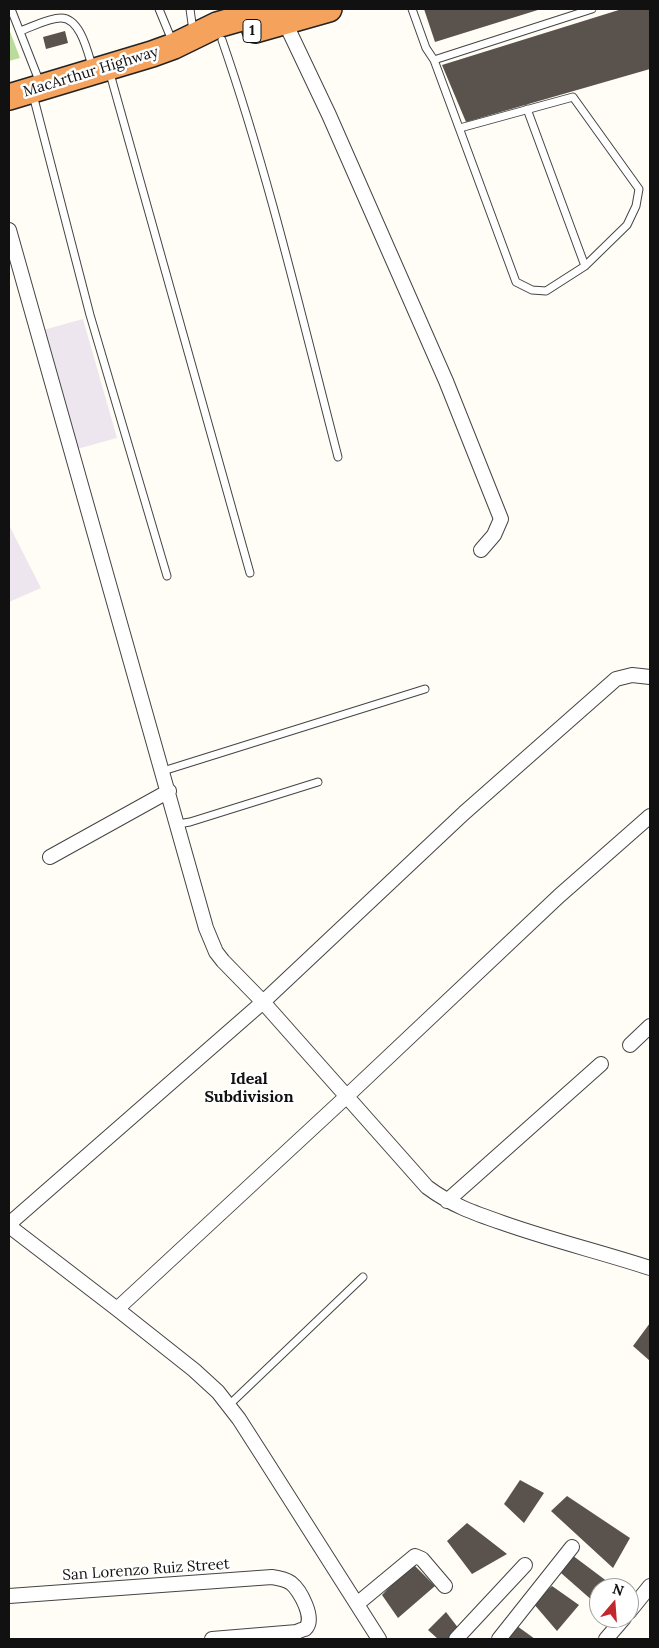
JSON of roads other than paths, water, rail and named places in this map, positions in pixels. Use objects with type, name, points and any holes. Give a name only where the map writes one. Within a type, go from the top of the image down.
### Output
[{"type":"highway","name":"MacArthur Highway","points":[[28,92],[101,70],[184,41],[217,25],[279,13],[329,9]]},
{"type":"highway","name":"MacArthur Highway","points":[[184,41],[222,40],[279,13]]},
{"type":"street","points":[[279,13],[333,124],[446,381],[502,519],[494,535],[480,550]]},
{"type":"street","points":[[9,230],[169,791],[206,928],[216,952],[263,1002],[427,1187],[447,1201],[464,1209],[537,1235],[650,1268]]},
{"type":"street","points":[[379,1639],[274,1472],[229,1405],[208,1382],[9,1225],[263,1002],[464,813],[616,679],[632,676],[650,677]]},
{"type":"street","points":[[50,857],[169,791]]},
{"type":"street","points":[[117,1309],[559,896],[650,816]]},
{"type":"street","points":[[630,1045],[650,1026]]},
{"type":"street","points":[[447,1201],[601,1064]]},
{"type":"street","points":[[499,1639],[572,1547]]},
{"type":"street","points":[[357,1604],[415,1556],[422,1559],[445,1586]]},
{"type":"street","points":[[456,1639],[525,1565]]},
{"type":"street","name":"San Lorenzo Ruiz Street","points":[[9,1596],[272,1577],[285,1580],[295,1587],[306,1605],[309,1618],[304,1629],[297,1632],[212,1639]]},
{"type":"street","points":[[639,1600],[650,1586]]},
{"type":"street","points":[[606,1639],[615,1628]]},
{"type":"lane","points":[[10,9],[20,31],[28,92],[90,315],[167,576]]},
{"type":"lane","points":[[159,9],[184,41]]},
{"type":"lane","points":[[184,41],[190,9]]},
{"type":"lane","points":[[412,9],[426,48],[434,60],[460,128],[516,282],[532,290],[546,290],[585,266],[627,225],[636,206],[639,189],[572,97],[460,128]]},
{"type":"lane","points":[[434,60],[592,9]]},
{"type":"lane","points":[[20,31],[55,19],[63,18],[72,22],[81,33],[101,70],[250,573]]},
{"type":"lane","points":[[222,40],[278,230],[338,457]]},
{"type":"lane","points":[[527,109],[585,266]]},
{"type":"lane","points":[[163,771],[425,689]]},
{"type":"lane","points":[[178,824],[190,822],[318,782]]},
{"type":"lane","points":[[229,1405],[362,1277]]},
{"type":"district","name":"Ideal Subdivision","points":[[249,1088]]}]
